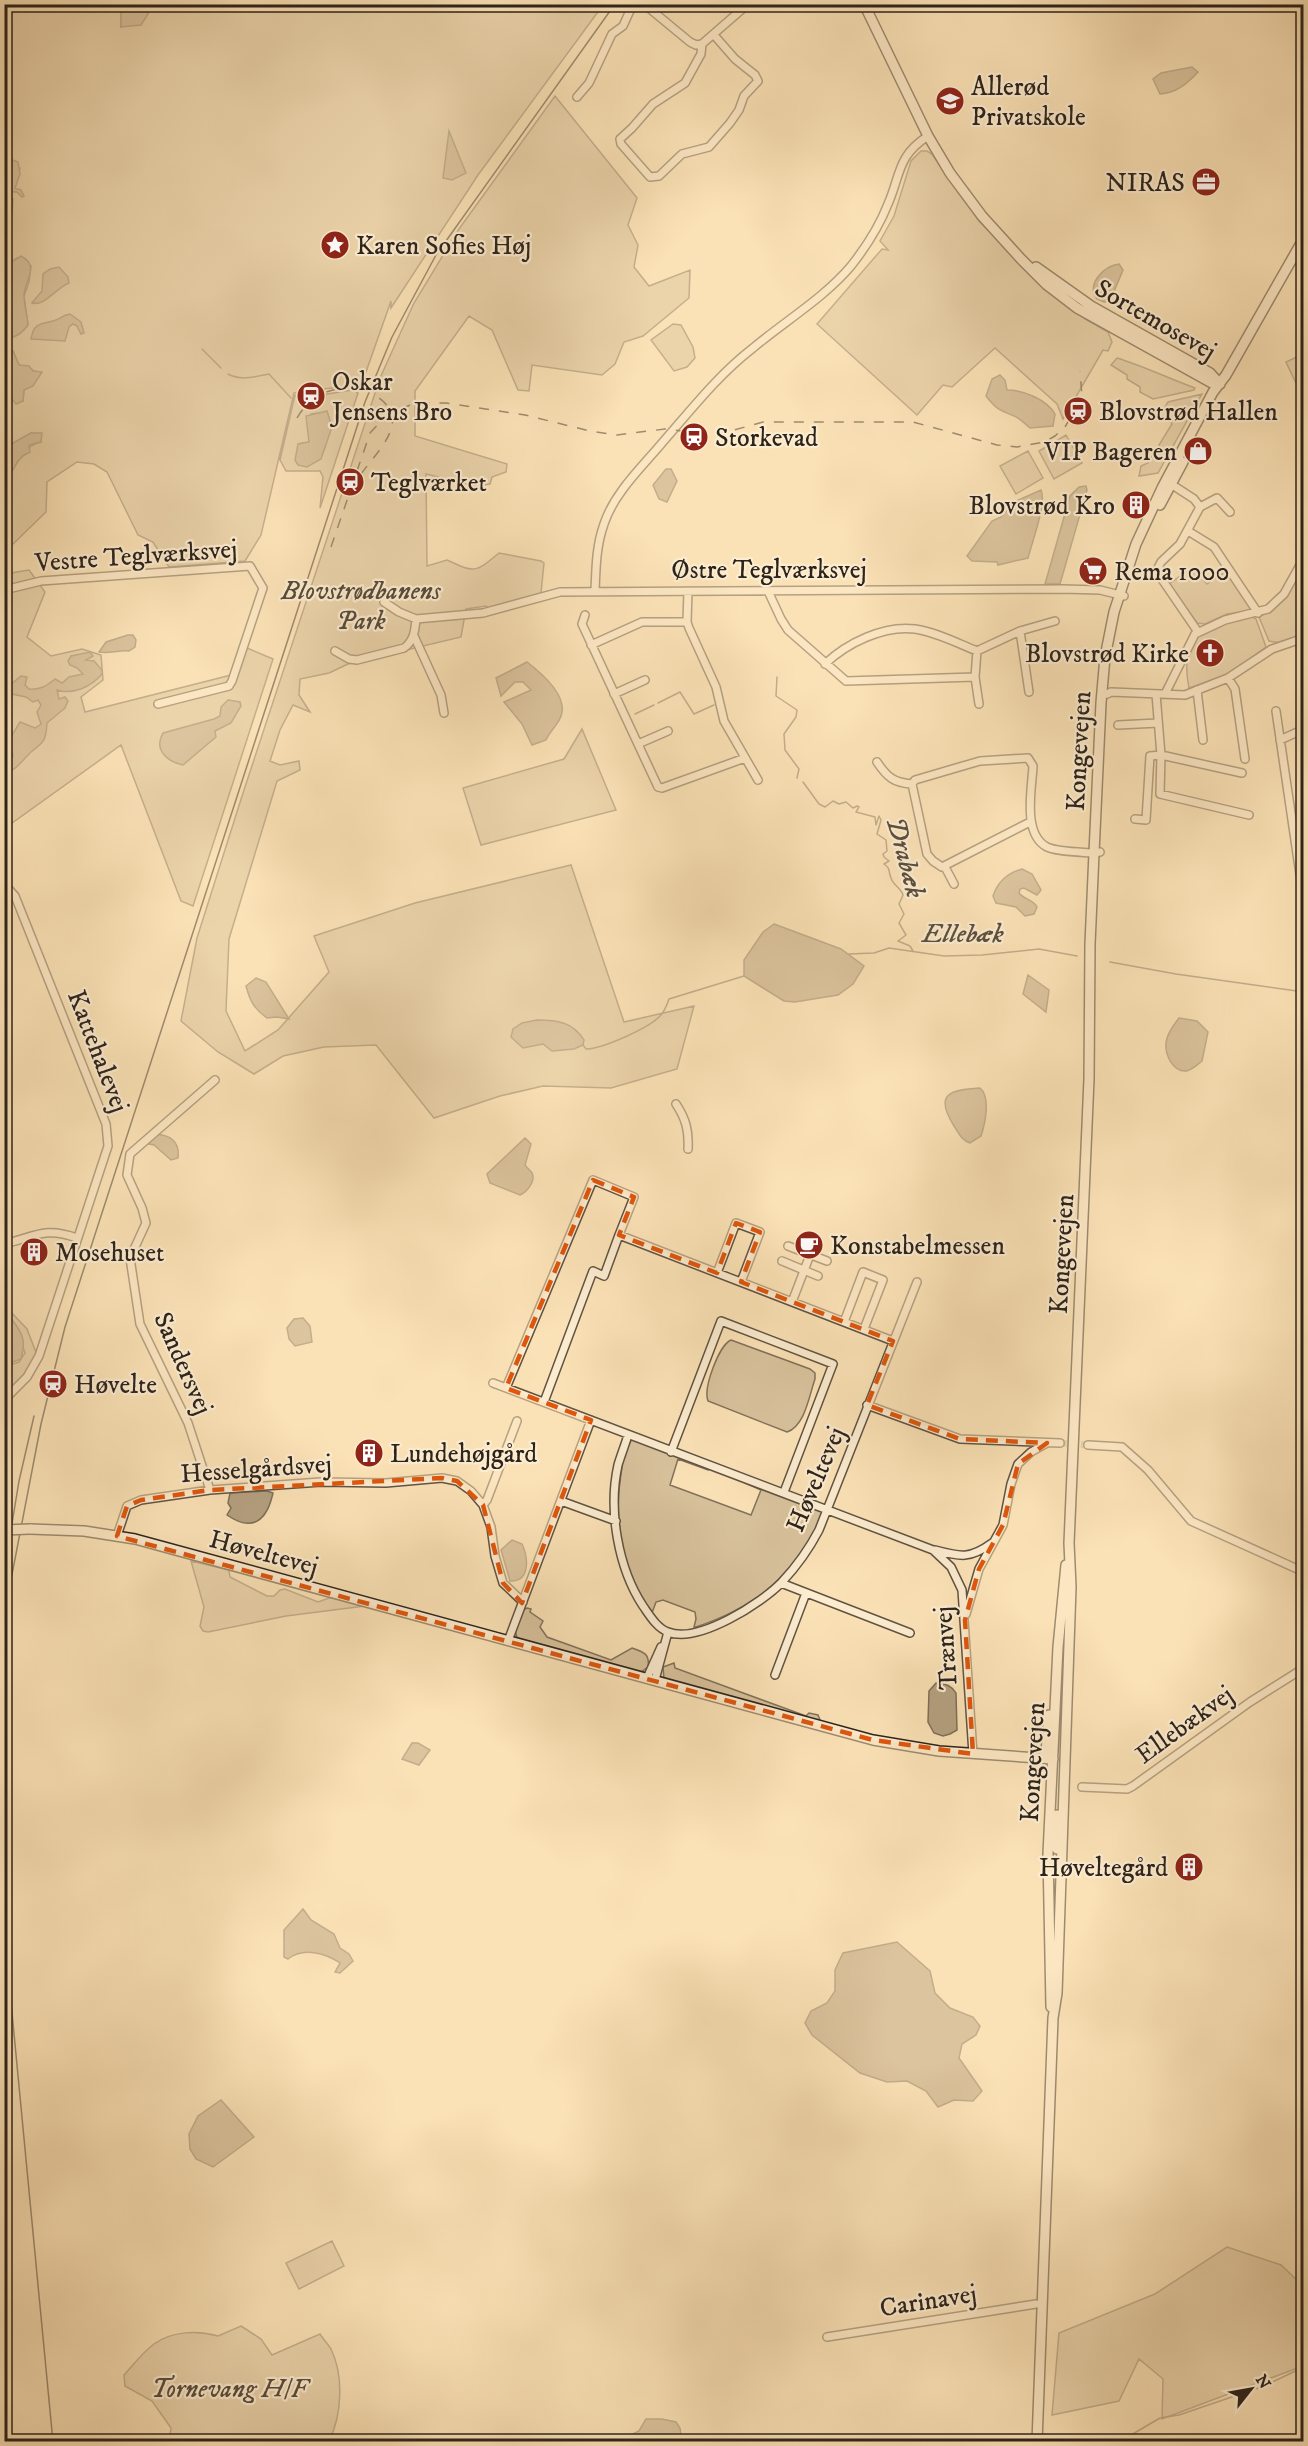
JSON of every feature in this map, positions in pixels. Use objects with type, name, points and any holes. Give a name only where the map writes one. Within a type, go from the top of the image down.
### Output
[{"type":"main road","name":"Sortemosevej","points":[[864,4],[928,136],[964,192],[1005,241],[1061,286],[1126,332],[1210,374],[1220,384]]},
{"type":"main road","name":"Kongevejen","points":[[1037,2442],[1039,2303],[1053,2018],[1057,1993],[1071,1587],[1069,1543],[1092,966],[1095,944],[1101,695],[1108,637],[1136,544],[1163,486],[1213,392],[1220,384],[1304,238]]},
{"type":"main road","name":"Kongevejen","points":[[1097,852],[1107,694],[1121,595],[1141,546],[1171,484],[1218,395],[1220,384]]},
{"type":"main road","name":"Høveltevej","points":[[4,1530],[84,1531],[182,1551],[873,1740],[973,1754],[1053,1759]]},
{"type":"main road","name":"Kongevejen","points":[[1053,2018],[1050,1993],[1048,1854],[1058,1647],[1069,1543]]},
{"type":"main road","points":[[1051,1787],[1047,1765],[1042,1758],[1046,1752],[1050,1692],[1058,1647]]},
{"type":"main road","points":[[1060,1896],[1056,1838],[1059,1767],[1058,1762],[1053,1759],[1060,1751],[1065,1732]]},
{"type":"street","points":[[577,97],[589,83],[612,34],[623,26],[633,4]]},
{"type":"street","points":[[644,4],[690,42],[702,45]]},
{"type":"street","points":[[714,35],[735,59],[755,75],[758,81],[744,96],[730,123],[709,147],[682,154],[659,176],[650,177],[621,144],[620,139],[653,104],[686,83],[701,54],[702,45],[748,4]]},
{"type":"street","points":[[595,591],[597,549],[604,522],[619,495],[713,385],[735,363],[828,289],[849,268],[865,248],[878,226],[889,203],[904,158],[914,146],[928,136]]},
{"type":"street","points":[[1171,484],[1194,499],[1200,507]]},
{"type":"street","points":[[1198,632],[1159,575],[1158,568],[1161,562],[1180,544],[1200,507],[1217,498],[1230,512]]},
{"type":"street","points":[[1188,531],[1214,548],[1258,613]]},
{"type":"street","points":[[1165,694],[1183,655],[1198,632],[1225,620],[1258,613],[1277,603],[1304,558]]},
{"type":"street","name":"Vestre Teglværksvej","points":[[4,590],[41,580],[250,566],[263,588],[229,686],[158,704]]},
{"type":"street","name":"Østre Teglværksvej","points":[[417,619],[483,613],[560,592],[1062,589],[1100,590],[1121,595]]},
{"type":"street","points":[[688,591],[687,621],[716,687],[724,721],[758,780]]},
{"type":"street","points":[[768,591],[788,630],[846,681],[975,677]]},
{"type":"street","points":[[335,651],[349,659],[357,660],[404,648],[410,644],[417,619],[399,612],[384,602]]},
{"type":"street","points":[[585,615],[582,624],[656,784],[662,788],[745,758]]},
{"type":"street","points":[[591,645],[642,622],[687,621]]},
{"type":"street","points":[[825,664],[834,656],[867,638],[902,628],[934,634],[977,651],[1020,631],[1054,621]]},
{"type":"street","points":[[1020,631],[1029,692]]},
{"type":"street","points":[[414,636],[441,695],[444,713]]},
{"type":"street","points":[[1107,694],[1110,692],[1185,695],[1228,678],[1272,649],[1304,638]]},
{"type":"street","points":[[977,651],[975,677],[979,704]]},
{"type":"street","points":[[1228,678],[1234,689],[1245,759]]},
{"type":"street","points":[[614,694],[645,680]]},
{"type":"street","points":[[1197,690],[1203,740]]},
{"type":"street","points":[[1156,694],[1161,755],[1159,791],[1162,795],[1249,815]]},
{"type":"street","points":[[1276,711],[1301,861],[1301,881]]},
{"type":"street","points":[[1118,725],[1158,723]]},
{"type":"street","points":[[1280,740],[1304,729]]},
{"type":"street","points":[[638,744],[668,731]]},
{"type":"street","points":[[1135,819],[1146,820],[1149,758],[1152,755],[1242,773]]},
{"type":"street","points":[[912,784],[915,780],[973,763],[1028,758],[1033,766],[1030,822],[1039,840],[1048,847],[1097,852]]},
{"type":"street","points":[[877,762],[895,782],[912,784]]},
{"type":"street","points":[[912,784],[927,854],[935,864],[945,867],[1030,822]]},
{"type":"street","points":[[945,867],[954,884]]},
{"type":"street","name":"Kattehalevej","points":[[4,884],[15,896],[102,1114],[108,1136],[108,1146],[39,1356],[27,1377],[4,1400]]},
{"type":"street","name":"Sandersvej","points":[[210,1490],[188,1422],[140,1324],[130,1258],[146,1223],[142,1208],[127,1175],[130,1154],[215,1080]]},
{"type":"street","points":[[676,1104],[686,1120],[689,1135],[688,1149]]},
{"type":"street","points":[[506,1388],[593,1180],[634,1197],[604,1276],[593,1271],[544,1402]]},
{"type":"street","points":[[717,1273],[736,1223],[760,1232],[741,1282]]},
{"type":"street","points":[[4,1244],[34,1234],[60,1232],[77,1238]]},
{"type":"street","points":[[619,1235],[893,1341]]},
{"type":"street","points":[[788,1246],[826,1261]]},
{"type":"street","points":[[792,1302],[810,1255]]},
{"type":"street","points":[[782,1262],[818,1276]]},
{"type":"street","points":[[844,1322],[863,1272],[883,1280],[864,1329]]},
{"type":"street","name":"Høveltevej","points":[[668,1632],[688,1634],[725,1621],[744,1610],[781,1583],[810,1547],[828,1509],[917,1282]]},
{"type":"street","points":[[671,1452],[721,1321],[833,1364],[784,1492]]},
{"type":"street","name":"Trænvej","points":[[494,1383],[933,1550],[956,1556],[968,1556],[994,1541]]},
{"type":"street","points":[[867,1405],[960,1439],[1060,1443]]},
{"type":"street","points":[[508,1641],[591,1420]]},
{"type":"street","points":[[483,1505],[487,1500],[517,1421]]},
{"type":"street","points":[[628,1435],[618,1466],[616,1521],[622,1560],[629,1578],[652,1619],[668,1632],[659,1650],[651,1679]]},
{"type":"street","points":[[965,1620],[979,1569],[1003,1525],[1011,1484],[1018,1464],[1031,1452],[1047,1443]]},
{"type":"street","points":[[1088,1445],[1122,1447],[1148,1470],[1191,1521],[1304,1572]]},
{"type":"street","name":"Hesselgårdsvej","points":[[117,1536],[127,1506],[134,1502],[210,1490],[321,1482],[386,1482],[442,1478],[457,1481],[471,1491],[483,1505],[491,1527],[495,1556],[503,1583],[523,1602]]},
{"type":"street","points":[[561,1501],[616,1521]]},
{"type":"street","name":"Trænvej","points":[[933,1550],[957,1578],[962,1590],[973,1754]]},
{"type":"street","name":"Trænvej","points":[[781,1583],[910,1633]]},
{"type":"street","points":[[775,1675],[806,1593]]},
{"type":"street","name":"Ellebækvej","points":[[1082,1787],[1127,1789],[1250,1702],[1304,1668]]},
{"type":"street","name":"Carinavej","points":[[827,2337],[1039,2303]]},
{"type":"highlighted area","points":[[593,1180],[634,1197],[619,1235],[717,1273],[736,1223],[760,1232],[741,1282],[893,1341],[867,1405],[960,1439],[1047,1443],[1018,1464],[1003,1525],[979,1569],[965,1620],[973,1754],[873,1740],[117,1536],[127,1506],[141,1500],[210,1490],[442,1478],[457,1481],[483,1505],[503,1583],[522,1603],[591,1420],[506,1388]]},
{"type":"green space","points":[[147,4],[603,5],[478,175],[391,308],[391,301],[361,386],[294,393],[261,535],[245,561],[169,567],[153,542],[138,535],[107,472],[94,464],[77,462],[47,482],[46,512],[13,544],[5,542],[4,482],[23,453],[41,442],[31,433],[5,450],[5,386],[13,400],[23,401],[24,390],[39,373],[19,365],[13,351],[5,351],[5,339],[18,335],[28,325],[24,296],[31,266],[17,258],[5,266],[5,216],[12,215],[13,199],[5,197],[5,191],[17,192],[15,188],[20,168],[10,159],[5,161],[5,5],[121,5],[121,27],[148,14]]},
{"type":"green space","name":"Blovstrødbanens Park","points":[[555,96],[637,198],[628,225],[638,245],[634,267],[649,286],[690,270],[689,298],[643,336],[624,342],[615,364],[602,375],[532,365],[529,391],[518,390],[492,330],[469,316],[415,391],[415,436],[507,464],[506,472],[492,477],[490,484],[474,486],[426,474],[427,566],[447,560],[474,569],[499,553],[541,561],[544,563],[541,593],[488,608],[486,606],[466,609],[461,637],[348,664],[329,673],[300,679],[299,695],[310,712],[293,705],[280,730],[270,761],[280,765],[299,761],[300,770],[277,781],[229,939],[226,1011],[245,1051],[278,1030],[329,972],[314,936],[415,903],[571,865],[624,1022],[694,1006],[677,1069],[611,1088],[543,1086],[500,1096],[434,1118],[376,1045],[324,1047],[283,1056],[254,1074],[218,1052],[181,1021],[197,938],[380,378],[414,303],[459,229]]},
{"type":"green space","points":[[921,151],[932,154],[979,221],[1040,283],[1085,319],[1108,332],[1112,342],[1108,351],[1103,350],[1063,419],[1057,404],[995,348],[952,387],[943,385],[917,415],[817,324],[882,249],[888,250],[880,241],[894,216],[911,161]]},
{"type":"green space","points":[[673,324],[681,325],[693,347],[695,358],[687,367],[674,371],[651,340]]},
{"type":"green space","points":[[1303,354],[1303,398],[1286,362]]},
{"type":"green space","points":[[1117,358],[1195,388],[1153,399],[1140,392],[1140,387],[1111,365]]},
{"type":"green space","points":[[353,390],[358,393],[320,508],[323,477],[320,471],[286,471],[280,460],[295,395],[316,399],[327,394]],"holes":[[[327,412],[332,427],[328,433],[325,448],[298,444],[309,442],[311,414]]]},
{"type":"green space","points":[[1202,394],[1158,473],[1139,476],[1141,466],[1148,463],[1172,424],[1164,409],[1168,402]]},
{"type":"green space","points":[[1066,435],[1082,463],[1054,479],[1039,451]]},
{"type":"green space","points":[[1028,451],[1043,478],[1016,494],[1000,466]]},
{"type":"green space","points":[[1303,565],[1303,635],[1281,643],[1269,641],[1259,617],[1281,601]]},
{"type":"green space","points":[[1193,567],[1207,584],[1228,570],[1253,610],[1227,614],[1205,624],[1197,623],[1169,584]]},
{"type":"green space","points":[[29,570],[45,592],[27,637],[51,656],[82,649],[101,655],[103,680],[81,697],[85,712],[231,675],[247,648],[273,659],[193,906],[181,901],[121,745],[5,828],[5,574]]},
{"type":"green space","points":[[1251,616],[1256,619],[1266,647],[1229,674],[1189,688],[1187,670],[1192,644],[1209,629]]},
{"type":"green space","points":[[582,729],[616,810],[481,845],[463,788],[564,759]]},
{"type":"green space","points":[[7,1308],[27,1329],[39,1360],[11,1390],[5,1385],[4,1367],[19,1362],[25,1353],[15,1324],[5,1316]]},
{"type":"green space","points":[[731,1340],[810,1369],[815,1373],[806,1410],[793,1429],[787,1432],[708,1401],[708,1387],[713,1368],[722,1350]]},
{"type":"green space","points":[[632,1439],[708,1468],[708,1470],[678,1459],[670,1485],[751,1515],[761,1490],[745,1483],[746,1481],[822,1511],[823,1515],[812,1536],[787,1571],[756,1598],[738,1609],[696,1627],[694,1627],[695,1612],[663,1600],[656,1602],[652,1613],[642,1598],[627,1564],[620,1529],[618,1510],[621,1470]]},
{"type":"green space","points":[[191,1561],[229,1570],[230,1577],[267,1596],[274,1596],[280,1590],[285,1589],[318,1602],[332,1597],[365,1606],[286,1616],[208,1632],[203,1631],[200,1626],[204,1607]]},
{"type":"green space","points":[[527,1608],[543,1621],[540,1627],[547,1637],[611,1660],[632,1648],[645,1654],[648,1667],[641,1672],[636,1671],[517,1638],[515,1630],[523,1610]]},
{"type":"green space","points":[[674,1663],[675,1668],[806,1716],[809,1713],[818,1715],[820,1720],[664,1679],[663,1667]]},
{"type":"green space","points":[[332,2241],[344,2266],[299,2289],[286,2263]]},
{"type":"green space","points":[[1227,2247],[1281,2265],[1303,2286],[1303,2366],[1162,2419],[1163,2379],[1139,2359],[1119,2401],[1052,2415],[1059,2333],[1155,2294]]},
{"type":"green space","name":"Tornevang H/F","points":[[241,2326],[261,2339],[272,2355],[320,2334],[331,2349],[340,2383],[337,2419],[329,2441],[169,2441],[171,2428],[152,2401],[125,2386],[124,2375],[146,2351],[161,2340],[185,2333],[218,2336]]},
{"type":"shaded area","points":[[121,5],[147,5],[148,14],[141,25],[121,27]]},
{"type":"shaded area","points":[[1192,67],[1198,72],[1190,80],[1176,90],[1160,94],[1153,79],[1161,73]]},
{"type":"shaded area","points":[[449,131],[466,173],[452,180],[443,178]]},
{"type":"shaded area","points":[[10,159],[18,162],[20,174],[15,188],[21,190],[24,196],[22,197],[17,192],[5,191],[5,161]]},
{"type":"shaded area","points":[[21,256],[27,260],[31,269],[24,295],[28,325],[18,335],[5,339],[5,266]]},
{"type":"shaded area","points":[[1119,264],[1123,270],[1110,301],[1104,302],[1097,299],[1094,288],[1098,277],[1107,268]]},
{"type":"shaded area","points":[[59,267],[68,277],[69,283],[46,300],[32,303],[42,291],[43,274]]},
{"type":"shaded area","points":[[70,314],[81,322],[84,333],[81,334],[77,326],[73,324],[69,327],[65,341],[31,339],[34,329],[40,324]]},
{"type":"shaded area","points":[[5,351],[13,351],[19,365],[29,366],[33,371],[42,372],[33,386],[24,390],[23,401],[16,404],[6,386]]},
{"type":"shaded area","points":[[1000,375],[1005,380],[1007,390],[1021,392],[1047,404],[1055,414],[1053,426],[1030,428],[1018,418],[992,404],[986,396],[992,379]]},
{"type":"shaded area","points":[[327,411],[332,427],[321,459],[307,467],[298,465],[295,460],[298,444],[309,442],[306,416]]},
{"type":"shaded area","points":[[31,433],[42,433],[41,442],[29,445],[30,452],[18,461],[5,482],[5,450]]},
{"type":"shaded area","points":[[666,469],[671,469],[677,481],[667,502],[659,499],[653,485]]},
{"type":"shaded area","points":[[1086,486],[1087,490],[1060,584],[1045,584],[1070,496],[1079,487]]},
{"type":"shaded area","points":[[1041,490],[1041,513],[1028,558],[998,565],[997,562],[972,561],[967,556],[992,521],[1001,517],[1016,501]]},
{"type":"shaded area","points":[[133,635],[136,640],[135,647],[129,651],[99,652],[106,642]]},
{"type":"shaded area","points":[[90,652],[93,656],[86,660],[94,661],[102,670],[102,674],[93,683],[81,689],[57,690],[59,699],[65,697],[68,701],[65,708],[47,723],[42,743],[5,774],[5,764],[13,756],[9,740],[20,722],[35,728],[41,724],[37,712],[41,705],[38,700],[33,702],[26,697],[12,694],[10,685],[21,676],[27,677],[25,685],[29,689],[43,687],[55,679],[62,683],[69,677],[83,674],[70,665],[68,661],[71,656]]},
{"type":"shaded area","points":[[527,662],[556,690],[562,705],[560,720],[546,740],[532,745],[522,724],[504,702],[531,690],[523,682],[515,682],[501,696],[496,678]]},
{"type":"shaded area","points":[[228,700],[240,702],[241,706],[231,723],[215,731],[216,737],[183,765],[167,758],[160,745],[163,733],[220,716],[221,707]]},
{"type":"shaded area","points":[[1022,869],[1032,874],[1041,890],[1037,895],[1024,888],[1020,889],[1019,893],[1037,907],[1034,914],[1025,916],[1016,907],[996,903],[993,896],[1004,878]]},
{"type":"shaded area","points":[[774,924],[841,949],[864,966],[853,984],[838,995],[795,1002],[784,1001],[744,976],[744,960],[763,932]]},
{"type":"shaded area","points":[[1028,975],[1049,990],[1046,1012],[1023,994]]},
{"type":"shaded area","points":[[256,978],[266,982],[289,1019],[267,1018],[256,1008],[246,986]]},
{"type":"shaded area","points":[[1179,1018],[1197,1021],[1208,1032],[1202,1061],[1186,1071],[1181,1071],[1174,1066],[1168,1057],[1166,1048],[1169,1033]]},
{"type":"shaded area","points":[[537,1020],[564,1023],[570,1026],[580,1034],[584,1040],[583,1045],[574,1049],[552,1051],[543,1044],[523,1048],[511,1037],[513,1029],[522,1023]]},
{"type":"shaded area","points":[[980,1088],[986,1104],[985,1118],[981,1136],[970,1143],[962,1138],[954,1126],[945,1107],[945,1100],[953,1092]]},
{"type":"shaded area","points":[[155,1134],[165,1136],[176,1143],[178,1158],[171,1160],[154,1145],[149,1144],[148,1141]]},
{"type":"shaded area","points":[[525,1138],[531,1144],[525,1165],[532,1173],[533,1179],[528,1189],[520,1195],[490,1183],[487,1174]]},
{"type":"shaded area","points":[[5,1308],[20,1331],[23,1350],[21,1359],[5,1365]]},
{"type":"shaded area","points":[[303,1318],[310,1326],[312,1342],[295,1346],[289,1339],[287,1328],[294,1319]]},
{"type":"shaded area","points":[[267,1491],[273,1493],[267,1510],[258,1521],[244,1523],[227,1515],[231,1508],[228,1503],[230,1493]]},
{"type":"shaded area","points":[[512,1540],[522,1544],[526,1555],[526,1568],[522,1577],[510,1581],[501,1550]]},
{"type":"shaded area","points":[[936,1683],[948,1685],[956,1693],[957,1730],[943,1736],[934,1733],[928,1722],[929,1691]]},
{"type":"shaded area","points":[[412,1743],[418,1743],[430,1750],[419,1765],[402,1759]]},
{"type":"shaded area","points":[[303,1909],[311,1920],[334,1934],[340,1948],[349,1954],[353,1961],[340,1973],[335,1972],[340,1963],[321,1954],[307,1952],[288,1959],[284,1957],[284,1930]]},
{"type":"shaded area","points":[[897,1942],[930,1971],[935,1993],[950,2008],[973,2017],[980,2026],[976,2035],[962,2044],[959,2058],[982,2091],[973,2101],[954,2100],[938,2107],[926,2091],[907,2081],[887,2082],[860,2073],[812,2035],[805,2023],[811,2011],[827,2003],[835,1991],[835,1970],[843,1953]]},
{"type":"shaded area","points":[[221,2100],[254,2137],[213,2167],[196,2159],[190,2149],[189,2134],[198,2116]]},
{"type":"shaded area","points":[[646,2419],[676,2422],[680,2428],[682,2441],[618,2441],[639,2431]]},
{"type":"waterway","points":[[202,349],[221,368]]},
{"type":"waterway","points":[[228,374],[243,378],[269,374],[291,398]]},
{"type":"waterway","name":"Drabæk","points":[[777,677],[776,696],[797,710],[796,717],[784,734],[785,750],[799,769],[797,778]]},
{"type":"waterway","points":[[658,703],[680,692],[694,714],[714,705]]},
{"type":"waterway","points":[[635,714],[654,705]]},
{"type":"waterway","name":"Drabæk","points":[[803,782],[819,804],[825,807],[833,801],[839,804],[846,802],[853,808],[859,807],[856,812],[875,817],[876,825],[879,816],[881,820],[877,834],[886,840],[887,851],[883,854],[889,861],[884,864],[903,895],[899,904],[904,914],[899,923],[906,935],[898,941],[910,946],[913,951]]},
{"type":"waterway","name":"Ellebæk","points":[[849,954],[874,953],[889,948],[944,956],[1039,949],[1077,956]]},
{"type":"waterway","name":"Ellebæk","points":[[1110,962],[1304,992]]},
{"type":"waterway","name":"Ellebæk","points":[[583,1045],[586,1049],[593,1048],[625,1037],[660,1016],[669,999],[744,976]]},
{"type":"waterway","points":[[1115,2442],[1160,2418],[1179,2415],[1264,2386],[1304,2367]]},
{"type":"tunnel","points":[[1060,1443],[1088,1445]]},
{"type":"tram line","points":[[4,1616],[41,1424],[65,1327],[365,402],[392,337],[436,255],[615,4]]},
{"type":"tram line","points":[[7,1554],[19,1481],[34,1416]]},
{"type":"tram line","points":[[4,1929],[53,2442]]},
{"type":"railway","points":[[331,547],[370,433],[384,418],[414,403],[446,403],[525,415],[590,431],[617,435],[665,429],[716,435],[763,422],[913,422],[997,445],[1017,447],[1044,442],[1065,427],[1082,397],[1080,371]]},
{"type":"railway","points":[[297,418],[309,403],[325,393],[343,388],[363,390]]},
{"type":"railway","points":[[361,474],[384,444],[392,423],[391,412],[384,402],[371,393]]},
{"type":"place","name":"Allerød Privatskole","points":[[950,101]]},
{"type":"place","name":"NIRAS","points":[[1206,182]]},
{"type":"place","name":"Karen Sofies Høj","points":[[335,245]]},
{"type":"place","name":"Oskar Jensens Bro","points":[[311,396]]},
{"type":"place","name":"Blovstrød Hallen","points":[[1078,411]]},
{"type":"place","name":"Storkevad","points":[[694,437]]},
{"type":"place","name":"VIP Bageren","points":[[1198,451]]},
{"type":"place","name":"Teglværket","points":[[350,482]]},
{"type":"place","name":"Blovstrød Kro","points":[[1136,505]]},
{"type":"place","name":"Rema 1000","points":[[1093,571]]},
{"type":"place","name":"Blovstrød Kirke","points":[[1210,653]]},
{"type":"place","name":"Konstabelmessen","points":[[809,1245]]},
{"type":"place","name":"Mosehuset","points":[[34,1252]]},
{"type":"place","name":"Høvelte","points":[[53,1384]]},
{"type":"place","name":"Lundehøjgård","points":[[369,1453]]},
{"type":"place","name":"Høveltegård","points":[[1189,1867]]}]
